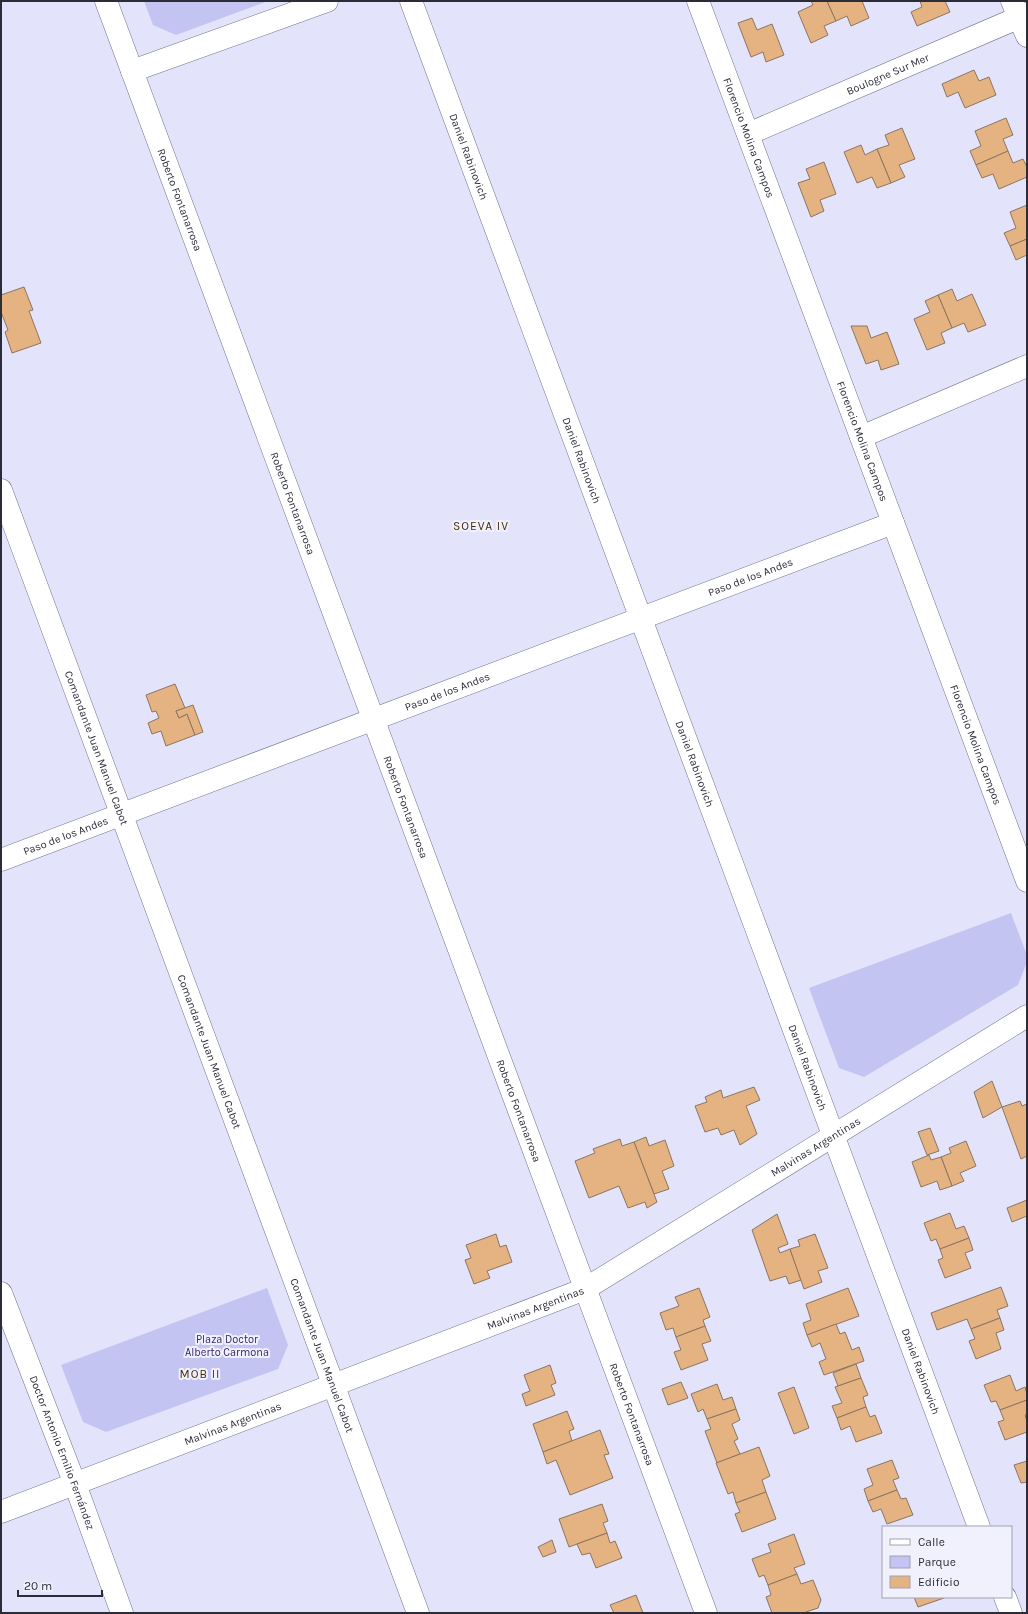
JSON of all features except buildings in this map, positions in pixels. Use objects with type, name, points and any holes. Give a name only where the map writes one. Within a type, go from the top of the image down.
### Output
[{"type":"street","name":"Roberto Fontanarrosa","points":[[106,1],[706,1613]]},
{"type":"street","points":[[132,71],[327,1]]},
{"type":"street","name":"Daniel Rabinovich","points":[[411,1],[979,1526]]},
{"type":"street","name":"Florencio Molina Campos","points":[[698,1],[1027,882]]},
{"type":"street","name":"Boulogne Sur Mer","points":[[748,134],[1021,17]]},
{"type":"street","points":[[861,436],[1027,366]]},
{"type":"street","name":"Comandante Juan Manuel Cabot","points":[[1,490],[418,1613]]},
{"type":"street","name":"Paso de los Andes","points":[[1,860],[893,523]]},
{"type":"street","name":"Malvinas Argentinas","points":[[1,1512],[585,1289],[1027,1016]]},
{"type":"street","name":"Doctor Antonio Emilio Fernández","points":[[1,1293],[75,1484],[122,1613]]},
{"type":"street","points":[[1005,1598],[1011,1613]]},
{"type":"green space","points":[[144,1],[268,1],[176,35],[153,25]]},
{"type":"green space","points":[[1011,913],[1027,955],[1027,962],[1018,985],[864,1077],[839,1068],[809,988]]},
{"type":"green space","name":"Plaza Doctor Alberto Carmona","points":[[267,1288],[288,1345],[278,1369],[106,1432],[83,1422],[61,1365]]},
{"type":"district","name":"SOEVA IV","points":[[481,526]]},
{"type":"district","name":"MOB II","points":[[200,1374]]}]
